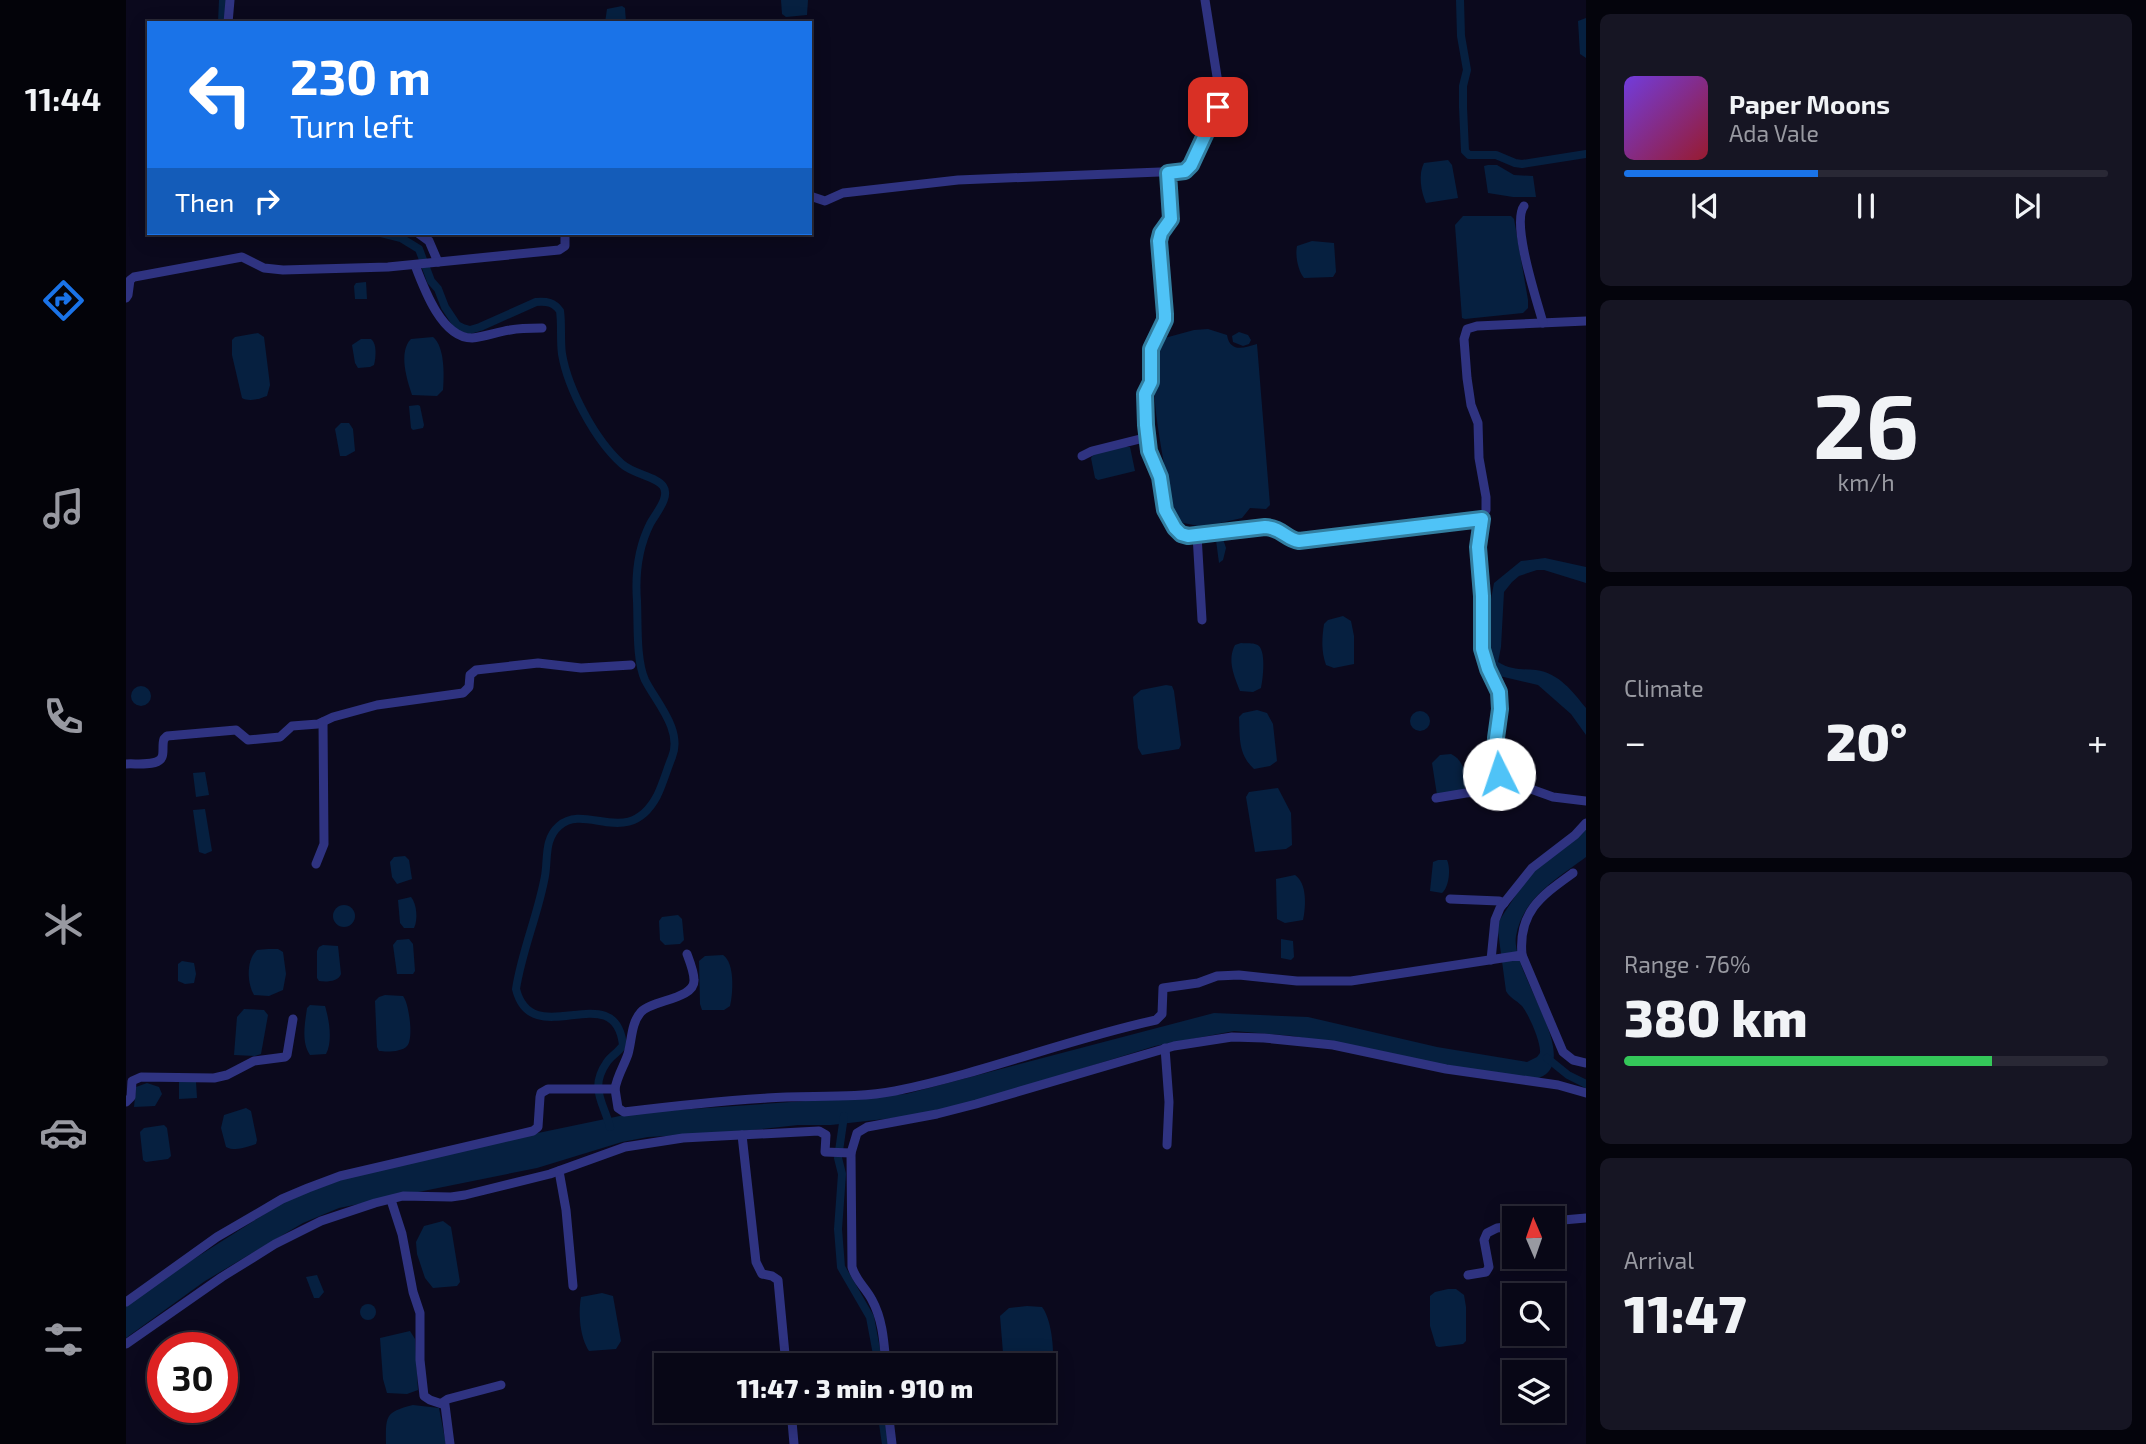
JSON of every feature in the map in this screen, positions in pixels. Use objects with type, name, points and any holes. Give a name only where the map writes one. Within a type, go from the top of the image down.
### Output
[{"type":"street","points":[[229,21],[230,0]]},
{"type":"street","points":[[812,197],[825,201],[843,193],[958,180],[1185,171],[1191,165],[1218,107],[1218,83],[1205,0]]},
{"type":"street","points":[[1168,173],[1171,219],[1159,241],[1165,320],[1151,349],[1151,382],[1145,394],[1149,451],[1160,477],[1165,510],[1169,520],[1181,534],[1197,535],[1265,527],[1284,531],[1294,540],[1307,541],[1482,519]]},
{"type":"street","points":[[1524,206],[1519,219],[1527,267],[1543,323]]},
{"type":"street","points":[[421,235],[429,241],[435,262]]},
{"type":"street","points":[[126,298],[130,280],[134,277],[242,257],[270,270],[417,265],[559,250],[565,246],[565,235]]},
{"type":"street","points":[[417,265],[433,307],[461,336],[471,338],[511,330],[542,328]]},
{"type":"street","points":[[1500,791],[1496,738],[1500,709],[1499,692],[1482,649],[1478,547],[1486,497],[1479,458],[1478,423],[1468,386],[1464,334],[1470,327],[1586,321]]},
{"type":"street","points":[[1082,456],[1148,437]]},
{"type":"street","points":[[1197,535],[1202,620]]},
{"type":"street","points":[[126,764],[159,761],[162,757],[162,744],[167,736],[236,730],[248,740],[271,739],[280,737],[292,726],[323,722],[377,705],[463,693],[469,687],[470,674],[476,670],[538,663],[581,668],[631,665]]},
{"type":"street","points":[[316,864],[324,844],[323,722]]},
{"type":"street","points":[[1436,798],[1465,793],[1528,789],[1553,797],[1586,800]]},
{"type":"street","points":[[1494,959],[1495,920],[1504,903],[1532,868],[1575,835],[1586,823]]},
{"type":"street","points":[[1573,873],[1541,896],[1530,911],[1525,919],[1519,956],[1563,1052],[1573,1060],[1586,1063]]},
{"type":"street","points":[[1450,899],[1504,903]]},
{"type":"street","points":[[687,954],[695,979],[694,985],[687,993],[644,1008],[637,1017],[629,1050],[612,1089],[618,1108],[624,1112],[769,1098],[884,1093],[981,1070],[1156,1020],[1162,1014],[1161,990],[1198,983],[1217,976],[1351,981],[1519,956]]},
{"type":"street","points":[[126,1102],[131,1097],[132,1081],[141,1077],[214,1078],[227,1075],[254,1061],[285,1057],[293,1019]]},
{"type":"street","points":[[884,1353],[880,1319],[874,1303],[856,1278],[852,1267],[849,1153],[857,1133],[867,1127],[976,1104],[1165,1048],[1231,1037],[1311,1042],[1446,1069],[1558,1085],[1586,1093]]},
{"type":"street","points":[[1165,1048],[1167,1145]]},
{"type":"street","points":[[126,1302],[217,1237],[282,1199],[340,1176],[529,1133],[538,1127],[540,1097],[544,1090],[612,1089]]},
{"type":"street","points":[[126,1344],[275,1244],[321,1221],[374,1203],[404,1196],[466,1195],[559,1171],[625,1147],[683,1138],[819,1131],[826,1135],[825,1152],[849,1153]]},
{"type":"street","points":[[742,1135],[756,1262],[762,1274],[778,1280],[785,1353]]},
{"type":"street","points":[[559,1171],[566,1210],[573,1286]]},
{"type":"street","points":[[391,1200],[402,1234],[413,1292],[420,1313],[419,1360],[424,1396],[445,1405],[450,1444]]},
{"type":"street","points":[[1565,1220],[1586,1218]]},
{"type":"street","points":[[1468,1275],[1487,1272],[1489,1267],[1484,1240],[1487,1233],[1502,1227]]},
{"type":"street","points":[[442,1403],[447,1399],[501,1385]]},
{"type":"street","points":[[792,1423],[794,1444]]},
{"type":"street","points":[[890,1423],[892,1444]]},
{"type":"water","points":[[781,0],[808,0],[807,15],[786,17],[782,14]]},
{"type":"water","points":[[622,6],[625,8],[626,21],[605,21],[607,9]]},
{"type":"water","points":[[1586,18],[1586,58],[1580,54],[1578,21]]},
{"type":"water","points":[[1448,160],[1452,165],[1458,198],[1426,203],[1421,183],[1424,163]]},
{"type":"water","points":[[1497,165],[1514,175],[1533,176],[1536,197],[1488,193],[1484,166]]},
{"type":"water","points":[[1463,216],[1511,216],[1514,219],[1528,300],[1528,308],[1523,313],[1462,318],[1455,225]]},
{"type":"water","points":[[1312,241],[1334,243],[1336,272],[1333,277],[1304,278],[1302,275],[1297,263],[1297,246]]},
{"type":"water","points":[[366,282],[367,299],[355,299],[354,286],[356,283]]},
{"type":"water","points":[[1208,329],[1227,335],[1234,347],[1243,348],[1257,344],[1270,505],[1266,509],[1250,508],[1242,518],[1198,526],[1179,522],[1170,504],[1157,422],[1154,373],[1159,340]]},
{"type":"water","points":[[1239,332],[1248,335],[1251,340],[1249,344],[1243,346],[1233,342],[1232,336]]},
{"type":"water","points":[[258,333],[264,337],[270,385],[267,396],[248,400],[242,398],[232,355],[232,340],[235,337]]},
{"type":"water","points":[[433,337],[442,354],[443,390],[437,396],[412,395],[404,358],[407,345],[411,339]]},
{"type":"water","points":[[361,339],[371,339],[374,344],[375,362],[370,367],[358,368],[355,363],[352,345]]},
{"type":"water","points":[[418,405],[424,425],[423,428],[413,430],[409,406]]},
{"type":"water","points":[[341,423],[349,423],[353,429],[355,451],[346,456],[340,456],[335,429]]},
{"type":"water","points":[[1130,447],[1135,471],[1098,480],[1095,478],[1091,458],[1094,454]]},
{"type":"water","points":[[1223,539],[1226,548],[1223,560],[1219,563],[1216,540]]},
{"type":"water","points":[[1545,558],[1586,567],[1586,583],[1544,570],[1519,576],[1512,582],[1504,592],[1498,662],[1512,668],[1544,672],[1565,684],[1586,708],[1586,735],[1571,714],[1538,685],[1491,674],[1485,631],[1494,583],[1521,561]]},
{"type":"water","points":[[1343,616],[1351,621],[1354,664],[1334,668],[1326,665],[1324,660],[1324,624],[1328,620]]},
{"type":"water","points":[[1241,643],[1259,646],[1263,654],[1261,688],[1253,692],[1240,691],[1231,662],[1235,645]]},
{"type":"water","points":[[141,686],[148,689],[151,696],[148,703],[141,706],[134,703],[131,696],[134,689]]},
{"type":"water","points":[[1172,686],[1174,691],[1181,745],[1179,749],[1142,755],[1138,748],[1133,697],[1141,690]]},
{"type":"water","points":[[1257,710],[1267,713],[1273,724],[1277,761],[1270,766],[1254,769],[1242,751],[1239,717],[1243,713]]},
{"type":"water","points":[[1420,711],[1427,714],[1430,721],[1427,728],[1420,731],[1413,728],[1410,721],[1413,714]]},
{"type":"water","points":[[1451,754],[1459,760],[1464,769],[1465,788],[1461,792],[1437,795],[1432,763],[1440,755]]},
{"type":"water","points":[[205,772],[209,795],[196,797],[193,773]]},
{"type":"water","points":[[1278,788],[1291,813],[1292,845],[1286,849],[1255,852],[1246,797],[1249,792]]},
{"type":"water","points":[[205,809],[212,851],[205,854],[199,852],[193,810]]},
{"type":"water","points":[[1586,829],[1586,857],[1553,881],[1534,900],[1520,922],[1516,936],[1517,951],[1523,969],[1549,1031],[1554,1050],[1552,1065],[1539,1078],[1506,1077],[1293,1036],[1234,1031],[1155,1046],[991,1097],[920,1115],[831,1125],[798,1125],[648,1137],[622,1142],[537,1168],[339,1208],[303,1223],[205,1281],[126,1338],[126,1302],[293,1196],[366,1169],[634,1113],[906,1094],[1214,1013],[1308,1017],[1437,1047],[1527,1062],[1540,1053],[1539,1042],[1525,1010],[1506,991],[1497,924],[1529,875]]},
{"type":"water","points":[[405,856],[409,860],[412,879],[397,884],[392,877],[390,862],[394,857]]},
{"type":"water","points":[[1447,860],[1449,868],[1448,882],[1442,893],[1430,891],[1433,862]]},
{"type":"water","points":[[1295,875],[1304,889],[1303,920],[1285,923],[1277,919],[1276,879]]},
{"type":"water","points":[[411,897],[416,908],[415,925],[414,928],[404,928],[400,923],[398,900]]},
{"type":"water","points":[[344,905],[352,908],[355,916],[352,924],[344,927],[336,924],[333,916],[336,908]]},
{"type":"water","points":[[678,915],[682,919],[684,940],[680,944],[665,945],[660,940],[659,921],[662,917]]},
{"type":"water","points":[[409,939],[413,944],[415,971],[413,974],[397,974],[393,945],[397,940]]},
{"type":"water","points":[[1281,939],[1293,941],[1294,957],[1291,960],[1281,958]]},
{"type":"water","points":[[323,945],[338,946],[341,974],[332,981],[319,981],[317,978],[317,951]]},
{"type":"water","points":[[278,949],[283,952],[286,974],[283,990],[269,996],[254,995],[249,978],[249,965],[253,954],[257,950]]},
{"type":"water","points":[[723,955],[731,971],[730,1006],[724,1010],[702,1010],[699,961],[705,956]]},
{"type":"water","points":[[182,961],[194,963],[194,983],[185,984],[178,981],[178,964]]},
{"type":"water","points":[[385,995],[403,996],[407,1006],[410,1029],[409,1042],[405,1048],[379,1051],[377,1047],[375,1001]]},
{"type":"water","points":[[310,1005],[325,1006],[330,1037],[326,1054],[310,1055],[307,1050],[305,1026],[307,1008]]},
{"type":"water","points":[[244,1009],[264,1010],[268,1015],[261,1054],[255,1056],[234,1055],[237,1017]]},
{"type":"water","points":[[179,1082],[196,1082],[197,1098],[179,1099]]},
{"type":"water","points":[[147,1083],[159,1087],[162,1094],[155,1106],[134,1107],[136,1087]]},
{"type":"water","points":[[246,1108],[251,1111],[256,1144],[237,1149],[226,1147],[221,1128],[224,1115]]},
{"type":"water","points":[[164,1125],[167,1128],[171,1156],[168,1159],[146,1162],[143,1160],[140,1132],[144,1128]]},
{"type":"water","points":[[443,1221],[451,1227],[460,1282],[457,1286],[433,1288],[425,1278],[416,1242],[424,1226]]},
{"type":"water","points":[[317,1275],[324,1292],[319,1298],[314,1298],[306,1277]]},
{"type":"water","points":[[1456,1289],[1464,1295],[1466,1341],[1463,1344],[1439,1347],[1436,1346],[1430,1326],[1430,1296]]},
{"type":"water","points":[[602,1293],[613,1296],[621,1341],[616,1349],[589,1351],[580,1325],[581,1297]]},
{"type":"water","points":[[365,1304],[371,1304],[376,1312],[374,1318],[365,1320],[360,1315],[360,1309]]},
{"type":"water","points":[[1042,1307],[1049,1321],[1053,1353],[1003,1353],[1000,1316],[1009,1308]]},
{"type":"water","points":[[410,1331],[415,1339],[418,1390],[407,1394],[387,1393],[383,1379],[380,1338]]},
{"type":"water","points":[[413,1405],[439,1408],[446,1444],[386,1444],[389,1417],[397,1410]]},
{"type":"waterway","points":[[222,21],[223,0]]},
{"type":"waterway","points":[[1460,0],[1461,36],[1467,70],[1463,86],[1465,151],[1469,155],[1496,155],[1522,164],[1586,154]]},
{"type":"waterway","points":[[389,235],[401,238],[419,249],[431,281],[438,289],[445,307],[457,325],[463,328],[470,330],[480,327],[536,302],[555,306],[560,311],[561,348],[565,368],[584,413],[602,442],[622,464],[656,480],[665,490],[664,500],[643,542],[638,561],[636,591],[642,672],[671,727],[674,737],[672,757],[657,796],[646,812],[633,820],[620,823],[570,820],[554,831],[549,843],[542,890],[516,989],[525,1007],[538,1015],[555,1017],[590,1014],[605,1016],[617,1025],[623,1045],[607,1062],[598,1087],[610,1127]]},
{"type":"waterway","points":[[1547,1058],[1568,1075],[1586,1084]]},
{"type":"waterway","points":[[844,1116],[838,1158],[842,1174],[838,1229],[841,1267],[870,1317],[877,1353]]},
{"type":"waterway","points":[[883,1423],[886,1444]]},
{"type":"route","points":[[1218,107],[1188,169],[1168,173],[1172,214],[1170,223],[1159,237],[1165,320],[1151,349],[1151,382],[1145,394],[1145,404],[1149,451],[1160,477],[1169,520],[1181,534],[1188,536],[1271,527],[1284,531],[1294,540],[1307,541],[1482,519],[1478,547],[1482,649],[1499,692],[1500,709],[1496,738],[1499,774]]}]
